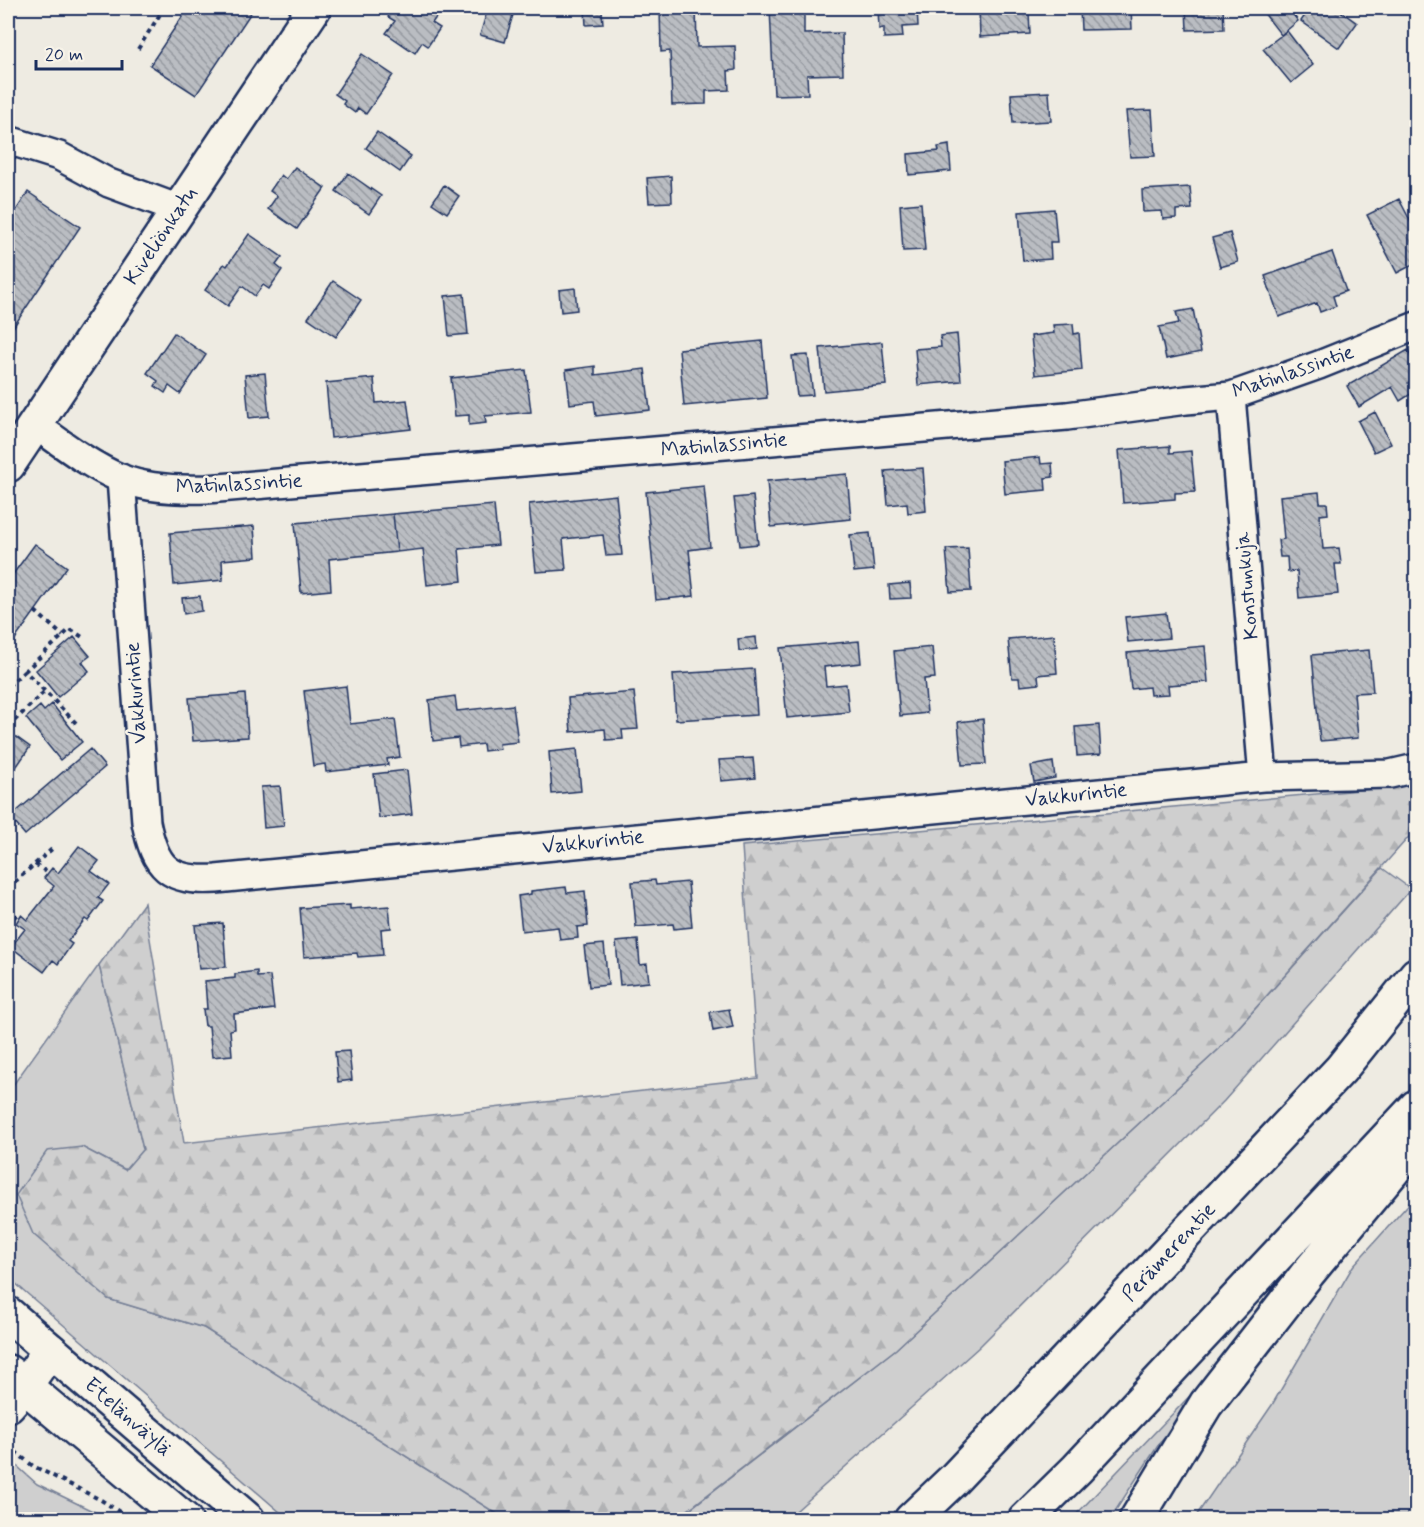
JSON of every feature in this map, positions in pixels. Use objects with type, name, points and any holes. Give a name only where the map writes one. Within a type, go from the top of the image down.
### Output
[{"type":"main road","name":"Kiveliönkatu","points":[[8,465],[314,8]]},
{"type":"main road","name":"Perämerentie","points":[[910,1520],[953,1480],[1341,1069],[1416,975]]},
{"type":"main road","points":[[1025,1520],[1077,1469],[1416,1107]]},
{"type":"main road","points":[[1136,1520],[1206,1404],[1308,1273],[1416,1143]]},
{"type":"main road","name":"Etelänväylä","points":[[8,1314],[248,1520]]},
{"type":"main road","points":[[13,1387],[51,1350]]},
{"type":"main road","name":"Etelänväylä","points":[[13,1387],[185,1520]]},
{"type":"main road","points":[[890,1520],[953,1480]]},
{"type":"street","points":[[8,140],[59,156],[109,183],[179,209]]},
{"type":"street","name":"Matinlassintie","points":[[34,424],[67,447],[121,478],[163,488],[207,489],[1057,417],[1231,396],[1319,365],[1416,326]]},
{"type":"street","name":"Konstunkuja","points":[[1231,396],[1263,777]]},
{"type":"street","name":"Vakkurintie","points":[[121,478],[146,822],[152,846],[159,859],[166,869],[185,879],[216,879],[1263,777],[1390,774],[1416,768]]},
{"type":"path","points":[[138,49],[164,8]]},
{"type":"path","points":[[35,611],[63,636]]},
{"type":"path","points":[[8,686],[70,629],[84,638]]},
{"type":"path","points":[[25,671],[76,723]]},
{"type":"path","points":[[8,727],[45,691]]},
{"type":"path","points":[[8,888],[53,848]]},
{"type":"path","points":[[35,864],[48,873]]},
{"type":"path","points":[[8,907],[18,919]]},
{"type":"path","points":[[8,1446],[33,1466],[101,1500],[132,1520]]},
{"type":"green space","points":[[1416,785],[1416,829],[1219,1049],[896,1349],[676,1519],[505,1519],[204,1328],[108,1299],[33,1234],[16,1195],[47,1151],[82,1147],[125,1170],[143,1149],[99,965],[144,903],[184,1143],[758,1078],[742,846]]},
{"type":"green space","points":[[1382,868],[1411,889],[1224,1101],[979,1347],[787,1519],[676,1520],[896,1349],[1219,1049]]},
{"type":"green space","points":[[99,965],[143,1149],[126,1170],[82,1147],[108,1299],[204,1328],[505,1519],[288,1519],[8,1277],[8,1092]]},
{"type":"green space","points":[[1416,1196],[1416,1519],[1194,1519],[1272,1405],[1353,1266]]},
{"type":"green space","points":[[1204,1381],[1110,1519],[1071,1520]]},
{"type":"green space","points":[[8,1458],[37,1484],[109,1519],[8,1519]]},
{"type":"building","points":[[188,8],[254,8],[196,95],[150,65]]},
{"type":"building","points":[[394,8],[434,8],[439,13],[432,23],[440,28],[428,46],[422,42],[415,53],[386,33],[395,21],[388,17]]},
{"type":"building","points":[[488,8],[515,8],[505,42],[480,35]]},
{"type":"building","points":[[565,8],[629,9],[602,10],[603,24],[586,25],[585,10],[565,11]]},
{"type":"building","points":[[660,8],[696,8],[697,47],[735,46],[736,70],[728,71],[729,90],[706,91],[706,104],[672,105],[670,51],[661,52]]},
{"type":"building","points":[[770,8],[804,8],[804,34],[842,33],[843,74],[807,75],[808,94],[774,95]]},
{"type":"building","points":[[878,8],[917,8],[918,26],[902,27],[903,37],[884,38],[884,28],[879,29]]},
{"type":"building","points":[[979,8],[1017,8],[1017,13],[1029,12],[1030,34],[980,37]]},
{"type":"building","points":[[1080,8],[1131,8],[1132,29],[1081,30]]},
{"type":"building","points":[[1186,8],[1223,8],[1224,29],[1187,30]]},
{"type":"building","points":[[1260,8],[1288,8],[1298,21],[1281,35]]},
{"type":"building","points":[[1310,8],[1336,8],[1357,23],[1339,48],[1301,21]]},
{"type":"building","points":[[1287,31],[1313,65],[1291,83],[1263,49]]},
{"type":"building","points":[[362,54],[393,75],[366,114],[358,108],[355,113],[343,104],[345,101],[335,94]]},
{"type":"building","points":[[1049,92],[1051,121],[1013,123],[1011,94]]},
{"type":"building","points":[[1152,110],[1155,156],[1130,157],[1126,111]]},
{"type":"building","points":[[377,132],[411,156],[400,172],[366,148]]},
{"type":"building","points":[[949,145],[951,171],[909,175],[908,154],[939,151],[938,147]]},
{"type":"building","points":[[295,167],[325,188],[297,229],[268,209],[277,196],[270,191],[281,175],[286,179]]},
{"type":"building","points":[[348,173],[381,196],[369,214],[336,191]]},
{"type":"building","points":[[671,176],[672,202],[649,203],[647,178]]},
{"type":"building","points":[[444,185],[459,196],[447,213],[432,203]]},
{"type":"building","points":[[1190,187],[1192,209],[1176,210],[1176,218],[1163,219],[1162,211],[1143,212],[1142,190]]},
{"type":"building","points":[[28,192],[80,227],[8,335],[8,223]]},
{"type":"building","points":[[1399,199],[1413,226],[1416,224],[1416,263],[1397,273],[1367,215]]},
{"type":"building","points":[[921,203],[925,250],[903,251],[900,205]]},
{"type":"building","points":[[1054,209],[1057,242],[1050,242],[1051,259],[1023,261],[1019,212]]},
{"type":"building","points":[[1230,233],[1238,262],[1220,267],[1212,238]]},
{"type":"building","points":[[249,234],[282,257],[276,265],[282,270],[269,289],[263,285],[255,296],[242,286],[228,306],[205,290],[224,264],[227,266]]},
{"type":"building","points":[[1332,252],[1346,291],[1333,296],[1336,306],[1320,312],[1317,303],[1279,317],[1265,276]]},
{"type":"building","points":[[333,281],[361,300],[336,337],[308,318]]},
{"type":"building","points":[[575,288],[577,310],[561,312],[559,290]]},
{"type":"building","points":[[464,294],[468,334],[449,336],[445,296]]},
{"type":"building","points":[[1193,309],[1201,352],[1166,359],[1159,327],[1179,323],[1176,312]]},
{"type":"building","points":[[1073,324],[1074,334],[1079,333],[1082,370],[1035,375],[1031,336],[1054,333],[1053,325]]},
{"type":"building","points":[[174,333],[206,355],[180,394],[169,386],[165,393],[155,386],[158,381],[147,373]]},
{"type":"building","points":[[957,334],[961,381],[918,385],[915,349],[941,347],[940,336]]},
{"type":"building","points":[[762,341],[767,398],[684,406],[679,349]]},
{"type":"building","points":[[882,342],[886,385],[824,391],[820,348]]},
{"type":"building","points":[[1408,350],[1416,366],[1416,378],[1408,383],[1414,392],[1400,401],[1392,387],[1359,407],[1347,386]]},
{"type":"building","points":[[808,355],[813,395],[797,396],[792,356]]},
{"type":"building","points":[[595,366],[595,375],[645,369],[650,410],[596,416],[594,401],[570,404],[566,370]]},
{"type":"building","points":[[526,370],[531,412],[485,416],[486,423],[469,425],[469,415],[455,416],[451,378]]},
{"type":"building","points":[[265,373],[269,416],[249,418],[245,375]]},
{"type":"building","points":[[374,378],[376,403],[407,400],[411,429],[331,438],[326,383]]},
{"type":"building","points":[[1375,412],[1391,444],[1374,452],[1358,421]]},
{"type":"building","points":[[1170,446],[1170,453],[1191,451],[1195,492],[1175,493],[1175,499],[1123,503],[1119,450]]},
{"type":"building","points":[[1040,457],[1041,464],[1052,463],[1053,477],[1045,478],[1046,490],[1005,494],[1002,461]]},
{"type":"building","points":[[923,468],[926,511],[908,513],[907,503],[888,505],[885,471]]},
{"type":"building","points":[[847,474],[851,519],[771,527],[767,481]]},
{"type":"building","points":[[704,486],[710,547],[689,550],[694,596],[656,600],[646,492]]},
{"type":"building","points":[[1319,492],[1320,503],[1327,503],[1328,514],[1320,515],[1323,549],[1339,548],[1341,564],[1335,564],[1338,594],[1299,598],[1297,571],[1288,572],[1287,557],[1280,557],[1278,540],[1284,539],[1280,496]]},
{"type":"building","points":[[616,495],[622,555],[606,556],[603,535],[563,539],[566,570],[536,572],[529,504]]},
{"type":"building","points":[[753,496],[758,544],[740,546],[734,498]]},
{"type":"building","points":[[494,505],[498,545],[459,549],[462,581],[427,585],[423,549],[397,552],[393,514]]},
{"type":"building","points":[[393,514],[397,552],[329,559],[331,590],[301,593],[295,523]]},
{"type":"building","points":[[254,526],[256,557],[222,560],[223,580],[174,585],[170,533]]},
{"type":"building","points":[[870,533],[874,570],[854,572],[850,535]]},
{"type":"building","points":[[35,544],[67,567],[8,649],[8,581]]},
{"type":"building","points":[[968,548],[971,591],[950,592],[946,549]]},
{"type":"building","points":[[910,583],[911,598],[890,599],[889,585]]},
{"type":"building","points":[[200,596],[202,611],[184,614],[182,598]]},
{"type":"building","points":[[1166,613],[1169,638],[1128,642],[1125,617]]},
{"type":"building","points":[[1054,635],[1057,673],[1038,675],[1039,684],[1020,686],[1019,678],[1012,678],[1008,639]]},
{"type":"building","points":[[74,637],[90,656],[82,662],[89,671],[58,697],[36,670]]},
{"type":"building","points":[[756,637],[757,649],[739,651],[738,639]]},
{"type":"building","points":[[859,641],[861,663],[824,667],[826,686],[846,684],[849,712],[787,718],[780,648]]},
{"type":"building","points":[[1205,646],[1208,682],[1168,685],[1169,694],[1150,695],[1149,687],[1131,689],[1127,653]]},
{"type":"building","points":[[932,647],[935,678],[924,679],[927,713],[900,716],[894,651]]},
{"type":"building","points":[[1369,650],[1373,692],[1354,693],[1358,738],[1320,741],[1312,655]]},
{"type":"building","points":[[754,669],[757,715],[676,720],[673,674]]},
{"type":"building","points":[[346,686],[350,724],[395,719],[400,757],[387,759],[388,765],[326,772],[325,764],[313,766],[304,691]]},
{"type":"building","points":[[634,692],[638,729],[622,730],[623,739],[606,740],[605,729],[571,732],[568,698]]},
{"type":"building","points":[[245,694],[248,737],[193,741],[189,698]]},
{"type":"building","points":[[455,696],[457,711],[513,705],[518,742],[499,744],[500,749],[484,751],[483,744],[459,747],[458,738],[433,741],[429,700]]},
{"type":"building","points":[[52,704],[82,742],[60,760],[26,718],[40,706],[44,711]]},
{"type":"building","points":[[983,719],[986,764],[962,765],[958,722]]},
{"type":"building","points":[[1099,725],[1101,754],[1077,756],[1075,727]]},
{"type":"building","points":[[8,731],[30,747],[8,779]]},
{"type":"building","points":[[90,749],[105,767],[25,835],[10,817]]},
{"type":"building","points":[[577,749],[581,791],[552,794],[549,752]]},
{"type":"building","points":[[753,758],[755,778],[721,781],[719,760]]},
{"type":"building","points":[[1053,762],[1055,778],[1034,782],[1031,766]]},
{"type":"building","points":[[407,770],[412,814],[379,818],[374,774]]},
{"type":"building","points":[[280,786],[284,826],[264,828],[261,787]]},
{"type":"building","points":[[79,846],[99,861],[91,871],[109,884],[98,898],[103,901],[88,921],[85,919],[68,941],[72,944],[58,964],[53,960],[44,972],[11,947],[25,929],[16,923],[21,915],[27,920],[54,886],[44,878],[52,868],[58,873]]},
{"type":"building","points":[[655,880],[656,885],[688,882],[692,927],[674,929],[673,924],[636,927],[632,882]]},
{"type":"building","points":[[566,887],[567,893],[585,891],[588,926],[577,927],[578,938],[560,940],[558,927],[522,931],[518,896],[531,894],[531,891]]},
{"type":"building","points":[[350,905],[350,909],[389,906],[391,928],[381,929],[383,955],[358,957],[357,953],[304,957],[300,908]]},
{"type":"building","points":[[223,923],[226,967],[199,969],[195,925]]},
{"type":"building","points":[[638,940],[640,965],[647,964],[649,982],[620,985],[616,942]]},
{"type":"building","points":[[604,944],[608,985],[589,987],[584,946]]},
{"type":"building","points":[[257,971],[257,977],[270,976],[274,1009],[234,1014],[235,1029],[230,1030],[232,1055],[212,1057],[209,1026],[205,1026],[203,1009],[207,1009],[205,981],[235,978],[235,974]]},
{"type":"building","points":[[729,1009],[733,1027],[713,1031],[710,1012]]},
{"type":"building","points":[[349,1051],[352,1080],[338,1082],[335,1052]]}]
